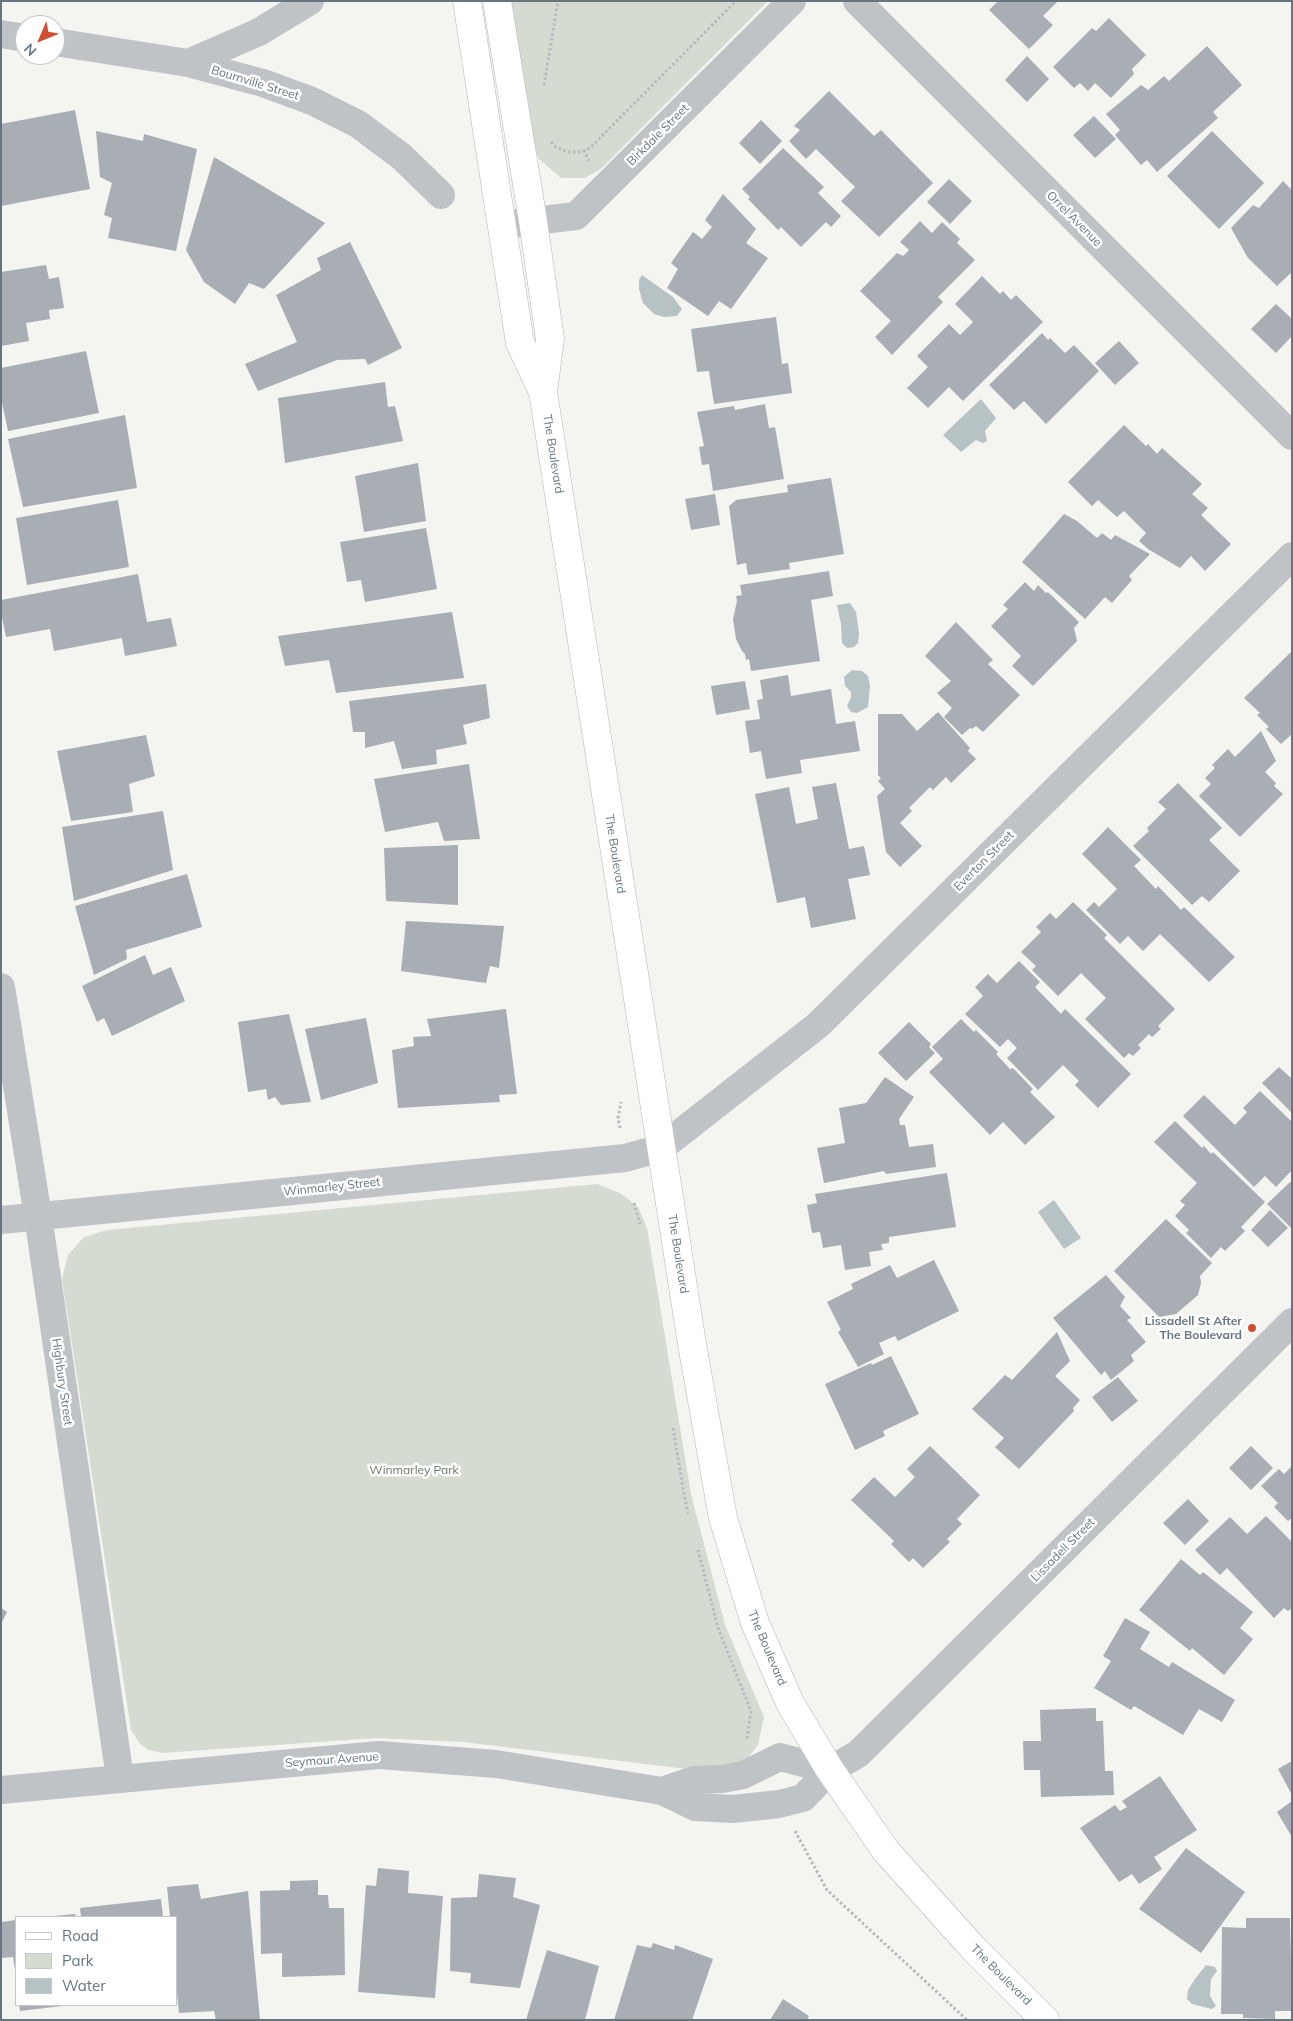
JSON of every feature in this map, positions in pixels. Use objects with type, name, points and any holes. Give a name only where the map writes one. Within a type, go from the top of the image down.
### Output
[{"type":"main road","name":"The Boulevard","points":[[467,1],[520,343],[543,392]]},
{"type":"main road","name":"The Boulevard","points":[[496,1],[533,222],[550,338],[543,392],[692,1344],[723,1518],[755,1624],[790,1703],[830,1770],[886,1850],[973,1948],[1045,2020]]},
{"type":"street","name":"Bournville Street","points":[[188,63],[259,32],[310,1]]},
{"type":"street","name":"Birkdale Street","points":[[502,225],[576,216],[792,1]]},
{"type":"street","name":"Orrel Avenue","points":[[857,1],[1292,436]]},
{"type":"street","points":[[1,34],[15,36]]},
{"type":"street","name":"Bournville Street","points":[[65,44],[188,63],[264,83],[312,101],[358,124],[402,157],[441,194]]},
{"type":"street","name":"Everton Street","points":[[661,1148],[818,1025],[1292,556]]},
{"type":"street","name":"Highbury Street","points":[[1,987],[38,1216],[120,1778]]},
{"type":"street","name":"Winmarley Street","points":[[1,1220],[626,1158],[661,1148]]},
{"type":"street","name":"Lissadell Street","points":[[830,1770],[858,1754],[1292,1322]]},
{"type":"street","name":"Seymour Avenue","points":[[1,1790],[379,1755],[496,1764],[662,1791],[696,1807],[733,1809],[780,1804],[803,1798],[830,1770],[780,1757],[743,1775],[722,1779],[694,1780],[662,1791]]},
{"type":"path","points":[[542,94],[558,1]]},
{"type":"path","points":[[547,138],[556,147],[568,152],[581,152],[590,148],[736,1]]},
{"type":"green space","points":[[507,1],[768,1],[602,168],[585,178],[561,178],[539,159],[528,136]]},
{"type":"green space","name":"Winmarley Park","points":[[597,1184],[620,1193],[638,1207],[647,1228],[691,1494],[725,1625],[764,1717],[758,1745],[747,1759],[724,1768],[695,1770],[463,1742],[376,1738],[162,1753],[149,1750],[139,1743],[131,1730],[62,1279],[68,1255],[84,1237],[107,1230]]},
{"type":"water","points":[[642,275],[673,297],[682,309],[677,316],[664,317],[654,314],[643,303],[639,289],[639,280]]},
{"type":"water","points":[[981,399],[996,418],[985,431],[987,441],[983,443],[976,440],[961,452],[943,435]]},
{"type":"water","points":[[850,603],[856,612],[859,633],[858,643],[854,647],[847,648],[842,643],[837,605]]},
{"type":"water","points":[[852,670],[862,671],[868,676],[870,686],[868,707],[857,713],[851,712],[847,706],[851,692],[845,686],[844,677]]},
{"type":"water","points":[[1054,1200],[1081,1238],[1064,1249],[1038,1212]]},
{"type":"water","points":[[1206,1965],[1215,1967],[1217,1971],[1211,1979],[1210,1996],[1216,2006],[1212,2009],[1192,2004],[1187,1999],[1188,1990]]},
{"type":"building","points":[[998,1],[1058,1],[1043,16],[1053,25],[1029,49],[989,10]]},
{"type":"building","points":[[1109,18],[1146,55],[1132,69],[1134,74],[1111,98],[1095,83],[1088,91],[1080,83],[1074,88],[1053,67],[1092,28],[1096,31]]},
{"type":"building","points":[[1207,46],[1242,85],[1213,112],[1218,118],[1157,172],[1147,160],[1141,165],[1115,135],[1120,130],[1106,114],[1141,85],[1148,90],[1164,76],[1169,81]]},
{"type":"building","points":[[1027,56],[1049,79],[1027,102],[1005,80]]},
{"type":"building","points":[[829,91],[874,136],[881,130],[933,183],[879,237],[841,201],[855,187],[816,149],[806,159],[789,141],[800,130],[794,126]]},
{"type":"building","points":[[75,110],[90,189],[1,206],[1,124]]},
{"type":"building","points":[[1094,116],[1116,139],[1095,158],[1073,135]]},
{"type":"building","points":[[761,120],[782,141],[760,164],[739,143]]},
{"type":"building","points":[[96,131],[143,141],[144,134],[197,149],[176,251],[108,238],[112,218],[104,215],[112,183],[100,177]]},
{"type":"building","points":[[1212,131],[1264,183],[1219,229],[1167,176]]},
{"type":"building","points":[[783,148],[824,187],[818,193],[841,216],[831,227],[826,222],[801,247],[781,227],[778,230],[748,199],[750,197],[742,189]]},
{"type":"building","points":[[214,157],[325,223],[264,289],[249,283],[235,304],[204,282],[186,250]]},
{"type":"building","points":[[949,179],[972,201],[950,224],[927,202]]},
{"type":"building","points":[[1283,181],[1292,190],[1292,272],[1277,286],[1248,258],[1231,228],[1253,205],[1259,208]]},
{"type":"building","points":[[723,194],[756,229],[746,243],[768,258],[731,309],[719,301],[708,316],[667,288],[678,269],[671,263],[693,232],[702,239],[712,227],[705,220]]},
{"type":"building","points":[[920,221],[932,233],[942,222],[960,239],[957,243],[975,260],[938,297],[943,302],[892,355],[875,337],[891,321],[860,291],[897,253],[903,256],[909,250],[900,242]]},
{"type":"building","points":[[350,242],[402,348],[368,365],[365,359],[337,360],[258,391],[245,364],[297,342],[276,295],[321,270],[317,258]]},
{"type":"building","points":[[46,265],[49,279],[59,277],[64,308],[49,310],[50,319],[26,323],[29,341],[1,346],[1,272]]},
{"type":"building","points":[[982,276],[1000,294],[1003,291],[1011,300],[1016,295],[1043,322],[963,401],[949,387],[928,408],[907,388],[928,367],[917,356],[949,324],[960,335],[973,322],[955,304]]},
{"type":"building","points":[[1276,304],[1292,319],[1292,336],[1276,353],[1251,329]]},
{"type":"building","points":[[776,317],[782,364],[788,363],[792,393],[714,404],[709,371],[697,372],[691,329]]},
{"type":"building","points":[[1042,333],[1065,353],[1074,345],[1099,371],[1046,424],[1024,401],[1014,410],[989,385]]},
{"type":"building","points":[[1119,341],[1139,363],[1115,385],[1095,363]]},
{"type":"building","points":[[86,351],[99,413],[8,431],[1,398],[1,368]]},
{"type":"building","points":[[385,382],[388,407],[395,406],[403,441],[285,463],[278,398]]},
{"type":"building","points":[[765,404],[769,428],[775,427],[784,479],[713,491],[709,464],[702,465],[699,447],[704,446],[697,412],[734,406],[735,410]]},
{"type":"building","points":[[125,415],[137,488],[23,507],[8,439]]},
{"type":"building","points":[[1124,425],[1146,446],[1148,444],[1157,454],[1162,448],[1202,484],[1192,494],[1208,508],[1201,515],[1231,544],[1205,571],[1191,556],[1180,568],[1148,549],[1139,541],[1146,533],[1124,511],[1117,517],[1098,500],[1092,506],[1068,482]]},
{"type":"building","points":[[418,463],[426,521],[364,532],[355,476]]},
{"type":"building","points":[[831,478],[844,554],[789,563],[790,569],[748,575],[746,563],[737,565],[729,506],[736,500],[788,492],[787,485]]},
{"type":"building","points":[[715,494],[720,525],[691,530],[685,499]]},
{"type":"building","points":[[118,500],[129,567],[27,585],[16,518]]},
{"type":"building","points":[[1064,514],[1077,521],[1097,538],[1102,533],[1111,540],[1115,535],[1150,554],[1129,576],[1132,580],[1112,603],[1105,597],[1085,619],[1022,562]]},
{"type":"building","points":[[426,528],[437,589],[365,602],[361,580],[347,582],[340,542]]},
{"type":"building","points":[[829,571],[833,596],[811,600],[820,661],[751,671],[749,659],[746,660],[745,654],[736,639],[733,619],[737,601],[736,596],[742,595],[740,585]]},
{"type":"building","points":[[138,574],[147,622],[171,618],[177,646],[125,656],[122,638],[54,651],[50,629],[6,637],[1,612],[1,600]]},
{"type":"building","points":[[1025,582],[1034,591],[1038,585],[1046,593],[1048,592],[1079,622],[1074,628],[1077,641],[1033,686],[1012,666],[1021,656],[991,626],[1008,609],[1003,605]]},
{"type":"building","points":[[452,612],[464,678],[336,693],[329,660],[285,666],[278,636]]},
{"type":"building","points":[[956,622],[993,660],[988,664],[1020,695],[983,732],[976,726],[972,729],[970,728],[962,735],[944,717],[952,708],[937,693],[951,681],[925,656]]},
{"type":"building","points":[[1292,651],[1292,734],[1281,744],[1266,729],[1269,727],[1257,715],[1260,713],[1244,698]]},
{"type":"building","points":[[788,675],[791,696],[831,689],[836,724],[855,721],[860,751],[800,760],[802,773],[766,779],[761,751],[750,753],[745,721],[760,719],[757,700],[763,699],[760,680]]},
{"type":"building","points":[[745,681],[750,709],[716,715],[711,686]]},
{"type":"building","points":[[486,684],[490,718],[463,725],[467,744],[436,750],[437,764],[402,769],[394,741],[365,748],[365,732],[353,732],[349,701]]},
{"type":"building","points":[[938,712],[970,748],[968,751],[976,759],[951,783],[946,777],[933,790],[930,787],[909,808],[912,811],[900,823],[922,846],[900,867],[886,852],[877,796],[885,789],[878,781],[881,778],[878,775],[878,714],[902,714],[917,731]]},
{"type":"building","points":[[1261,731],[1276,761],[1265,772],[1276,783],[1274,786],[1283,794],[1240,837],[1199,796],[1211,784],[1205,778],[1215,768],[1212,765],[1228,749],[1235,757]]},
{"type":"building","points":[[146,735],[155,776],[129,784],[133,812],[71,821],[57,751]]},
{"type":"building","points":[[469,764],[480,839],[444,841],[438,822],[385,832],[374,779]]},
{"type":"building","points":[[836,783],[849,849],[864,846],[870,875],[848,879],[856,919],[811,928],[805,897],[777,903],[755,794],[789,787],[796,824],[818,819],[812,787]]},
{"type":"building","points":[[1178,783],[1222,828],[1209,840],[1240,871],[1209,902],[1202,896],[1192,905],[1133,846],[1149,831],[1147,828],[1166,809],[1158,802]]},
{"type":"building","points":[[163,811],[173,870],[74,901],[62,827]]},
{"type":"building","points":[[1108,827],[1141,860],[1134,866],[1156,889],[1158,886],[1181,910],[1184,907],[1235,957],[1209,982],[1160,934],[1143,951],[1128,936],[1120,944],[1086,910],[1094,902],[1099,907],[1117,889],[1082,854]]},
{"type":"building","points":[[458,845],[458,905],[386,901],[384,848]]},
{"type":"building","points":[[187,874],[202,927],[126,950],[127,959],[94,975],[75,906]]},
{"type":"building","points":[[1073,902],[1107,935],[1104,938],[1175,1009],[1158,1026],[1161,1029],[1152,1037],[1149,1034],[1138,1045],[1141,1048],[1133,1056],[1129,1053],[1124,1058],[1085,1019],[1106,998],[1081,973],[1058,996],[1032,970],[1036,966],[1021,952],[1041,932],[1036,927],[1050,913],[1056,919]]},
{"type":"building","points":[[406,921],[504,926],[499,968],[490,966],[486,983],[401,971]]},
{"type":"building","points":[[145,955],[153,975],[171,967],[185,1001],[112,1036],[104,1018],[97,1022],[82,986]]},
{"type":"building","points":[[1019,961],[1040,982],[1035,987],[1061,1014],[1065,1009],[1131,1074],[1098,1108],[1075,1085],[1079,1081],[1063,1065],[1038,1090],[1007,1058],[1017,1048],[1008,1039],[1000,1047],[965,1014],[983,996],[975,987],[988,974],[997,983]]},
{"type":"building","points":[[506,1009],[517,1094],[499,1095],[500,1102],[398,1108],[392,1050],[414,1046],[413,1037],[431,1036],[427,1019]]},
{"type":"building","points":[[289,1014],[311,1102],[281,1105],[275,1097],[268,1100],[266,1089],[248,1092],[238,1022]]},
{"type":"building","points":[[366,1018],[378,1083],[321,1100],[305,1029]]},
{"type":"building","points":[[961,1019],[974,1032],[976,1030],[998,1052],[996,1054],[1010,1069],[1013,1068],[1033,1089],[1030,1092],[1055,1117],[1025,1145],[1003,1122],[990,1135],[929,1072],[943,1059],[932,1047]]},
{"type":"building","points":[[909,1022],[931,1044],[929,1047],[935,1053],[906,1081],[878,1053]]},
{"type":"building","points":[[1279,1067],[1292,1079],[1292,1113],[1262,1083]]},
{"type":"building","points":[[885,1077],[914,1097],[899,1119],[900,1125],[905,1125],[909,1147],[933,1144],[936,1167],[886,1174],[884,1171],[824,1183],[817,1148],[845,1143],[839,1108],[866,1103]]},
{"type":"building","points":[[1260,1091],[1292,1122],[1292,1170],[1276,1187],[1265,1176],[1254,1187],[1183,1116],[1204,1095],[1235,1125],[1247,1112],[1243,1108]]},
{"type":"building","points":[[1175,1121],[1202,1148],[1204,1146],[1211,1154],[1213,1152],[1265,1202],[1241,1227],[1245,1231],[1225,1251],[1221,1247],[1211,1258],[1186,1233],[1189,1230],[1175,1216],[1185,1205],[1180,1201],[1197,1183],[1154,1142]]},
{"type":"building","points":[[947,1173],[956,1227],[889,1237],[889,1243],[881,1244],[883,1250],[869,1252],[871,1266],[845,1270],[841,1245],[823,1248],[820,1232],[812,1233],[807,1205],[817,1203],[815,1194]]},
{"type":"building","points":[[1290,1182],[1292,1184],[1291,1228],[1267,1204]]},
{"type":"building","points":[[1270,1210],[1288,1228],[1268,1247],[1251,1230]]},
{"type":"building","points":[[1166,1219],[1212,1263],[1200,1276],[1201,1283],[1198,1295],[1176,1314],[1159,1317],[1114,1271]]},
{"type":"building","points":[[934,1260],[959,1311],[898,1341],[895,1336],[879,1343],[884,1354],[858,1367],[838,1332],[841,1330],[827,1302],[853,1289],[851,1284],[890,1265],[897,1278]]},
{"type":"building","points":[[1106,1275],[1125,1297],[1120,1306],[1131,1318],[1127,1320],[1146,1342],[1131,1355],[1134,1361],[1111,1380],[1105,1371],[1101,1375],[1053,1318]]},
{"type":"building","points":[[1057,1332],[1070,1361],[1055,1376],[1080,1400],[1073,1408],[1074,1411],[1019,1469],[995,1447],[1004,1438],[972,1409],[1005,1375],[1012,1380]]},
{"type":"building","points":[[891,1356],[919,1414],[883,1431],[885,1436],[855,1450],[825,1384]]},
{"type":"building","points":[[1118,1377],[1138,1401],[1112,1422],[1092,1397]]},
{"type":"building","points":[[930,1446],[980,1495],[957,1519],[962,1524],[947,1539],[950,1542],[923,1568],[913,1558],[909,1562],[891,1544],[894,1541],[851,1500],[874,1477],[895,1497],[915,1477],[907,1469]]},
{"type":"building","points":[[1251,1446],[1273,1468],[1251,1490],[1229,1468]]},
{"type":"building","points":[[1292,1466],[1292,1518],[1288,1521],[1274,1507],[1278,1503],[1261,1486],[1279,1469],[1284,1474]]},
{"type":"building","points":[[1188,1499],[1209,1521],[1185,1545],[1163,1523]]},
{"type":"building","points":[[1266,1516],[1292,1542],[1292,1608],[1288,1611],[1284,1608],[1274,1618],[1227,1568],[1220,1575],[1195,1550],[1230,1517],[1247,1534]]},
{"type":"building","points":[[1181,1559],[1200,1575],[1203,1572],[1253,1612],[1240,1628],[1253,1639],[1224,1675],[1192,1648],[1190,1651],[1139,1610]]},
{"type":"building","points":[[1,1608],[7,1612],[1,1624]]},
{"type":"building","points":[[1125,1618],[1150,1632],[1140,1649],[1169,1667],[1172,1662],[1235,1700],[1222,1722],[1199,1709],[1183,1735],[1134,1706],[1131,1710],[1094,1688],[1111,1661],[1103,1656]]},
{"type":"building","points":[[1096,1708],[1096,1721],[1103,1721],[1105,1771],[1113,1771],[1114,1795],[1041,1797],[1040,1770],[1024,1770],[1023,1741],[1041,1741],[1040,1710]]},
{"type":"building","points":[[1292,1761],[1292,1795],[1278,1769]]},
{"type":"building","points":[[1160,1776],[1197,1830],[1154,1857],[1162,1869],[1139,1884],[1132,1874],[1119,1882],[1080,1828],[1115,1805],[1120,1811],[1127,1807],[1122,1801]]},
{"type":"building","points":[[1292,1801],[1292,1837],[1277,1812]]},
{"type":"building","points":[[1186,1848],[1245,1892],[1201,1953],[1139,1909]]},
{"type":"building","points":[[378,1868],[409,1871],[408,1893],[443,1896],[435,1998],[358,1992],[366,1885],[376,1886]]},
{"type":"building","points":[[479,1874],[516,1878],[513,1897],[540,1905],[520,1988],[470,1983],[471,1973],[450,1971],[451,1898],[477,1897]]},
{"type":"building","points":[[318,1880],[318,1895],[328,1895],[329,1908],[344,1908],[345,1975],[282,1977],[282,1953],[261,1954],[260,1891],[290,1890],[290,1881]]},
{"type":"building","points":[[198,1884],[201,1899],[248,1891],[260,2020],[216,2020],[214,2011],[179,2013],[178,1916],[170,1916],[167,1887]]},
{"type":"building","points":[[161,1899],[163,1916],[81,1916],[80,1908]]},
{"type":"building","points":[[75,1914],[76,1916],[54,1916]]},
{"type":"building","points":[[1246,1918],[1290,1918],[1292,2011],[1275,2011],[1275,2019],[1243,2018],[1243,2014],[1221,2014],[1222,1927],[1246,1928]]},
{"type":"building","points":[[15,1920],[15,1970],[13,1957],[1,1958],[1,1922]]},
{"type":"building","points":[[653,1943],[674,1950],[675,1945],[713,1959],[692,2020],[614,2020],[637,1945],[651,1948]]},
{"type":"building","points":[[547,1950],[599,1966],[585,2020],[526,2020]]},
{"type":"building","points":[[783,1999],[809,2016],[807,2020],[770,2020]]},
{"type":"building","points":[[19,2006],[62,2006],[20,2011]]},
{"type":"place","name":"Lissadell St After The Boulevard","points":[[1252,1328]]}]
